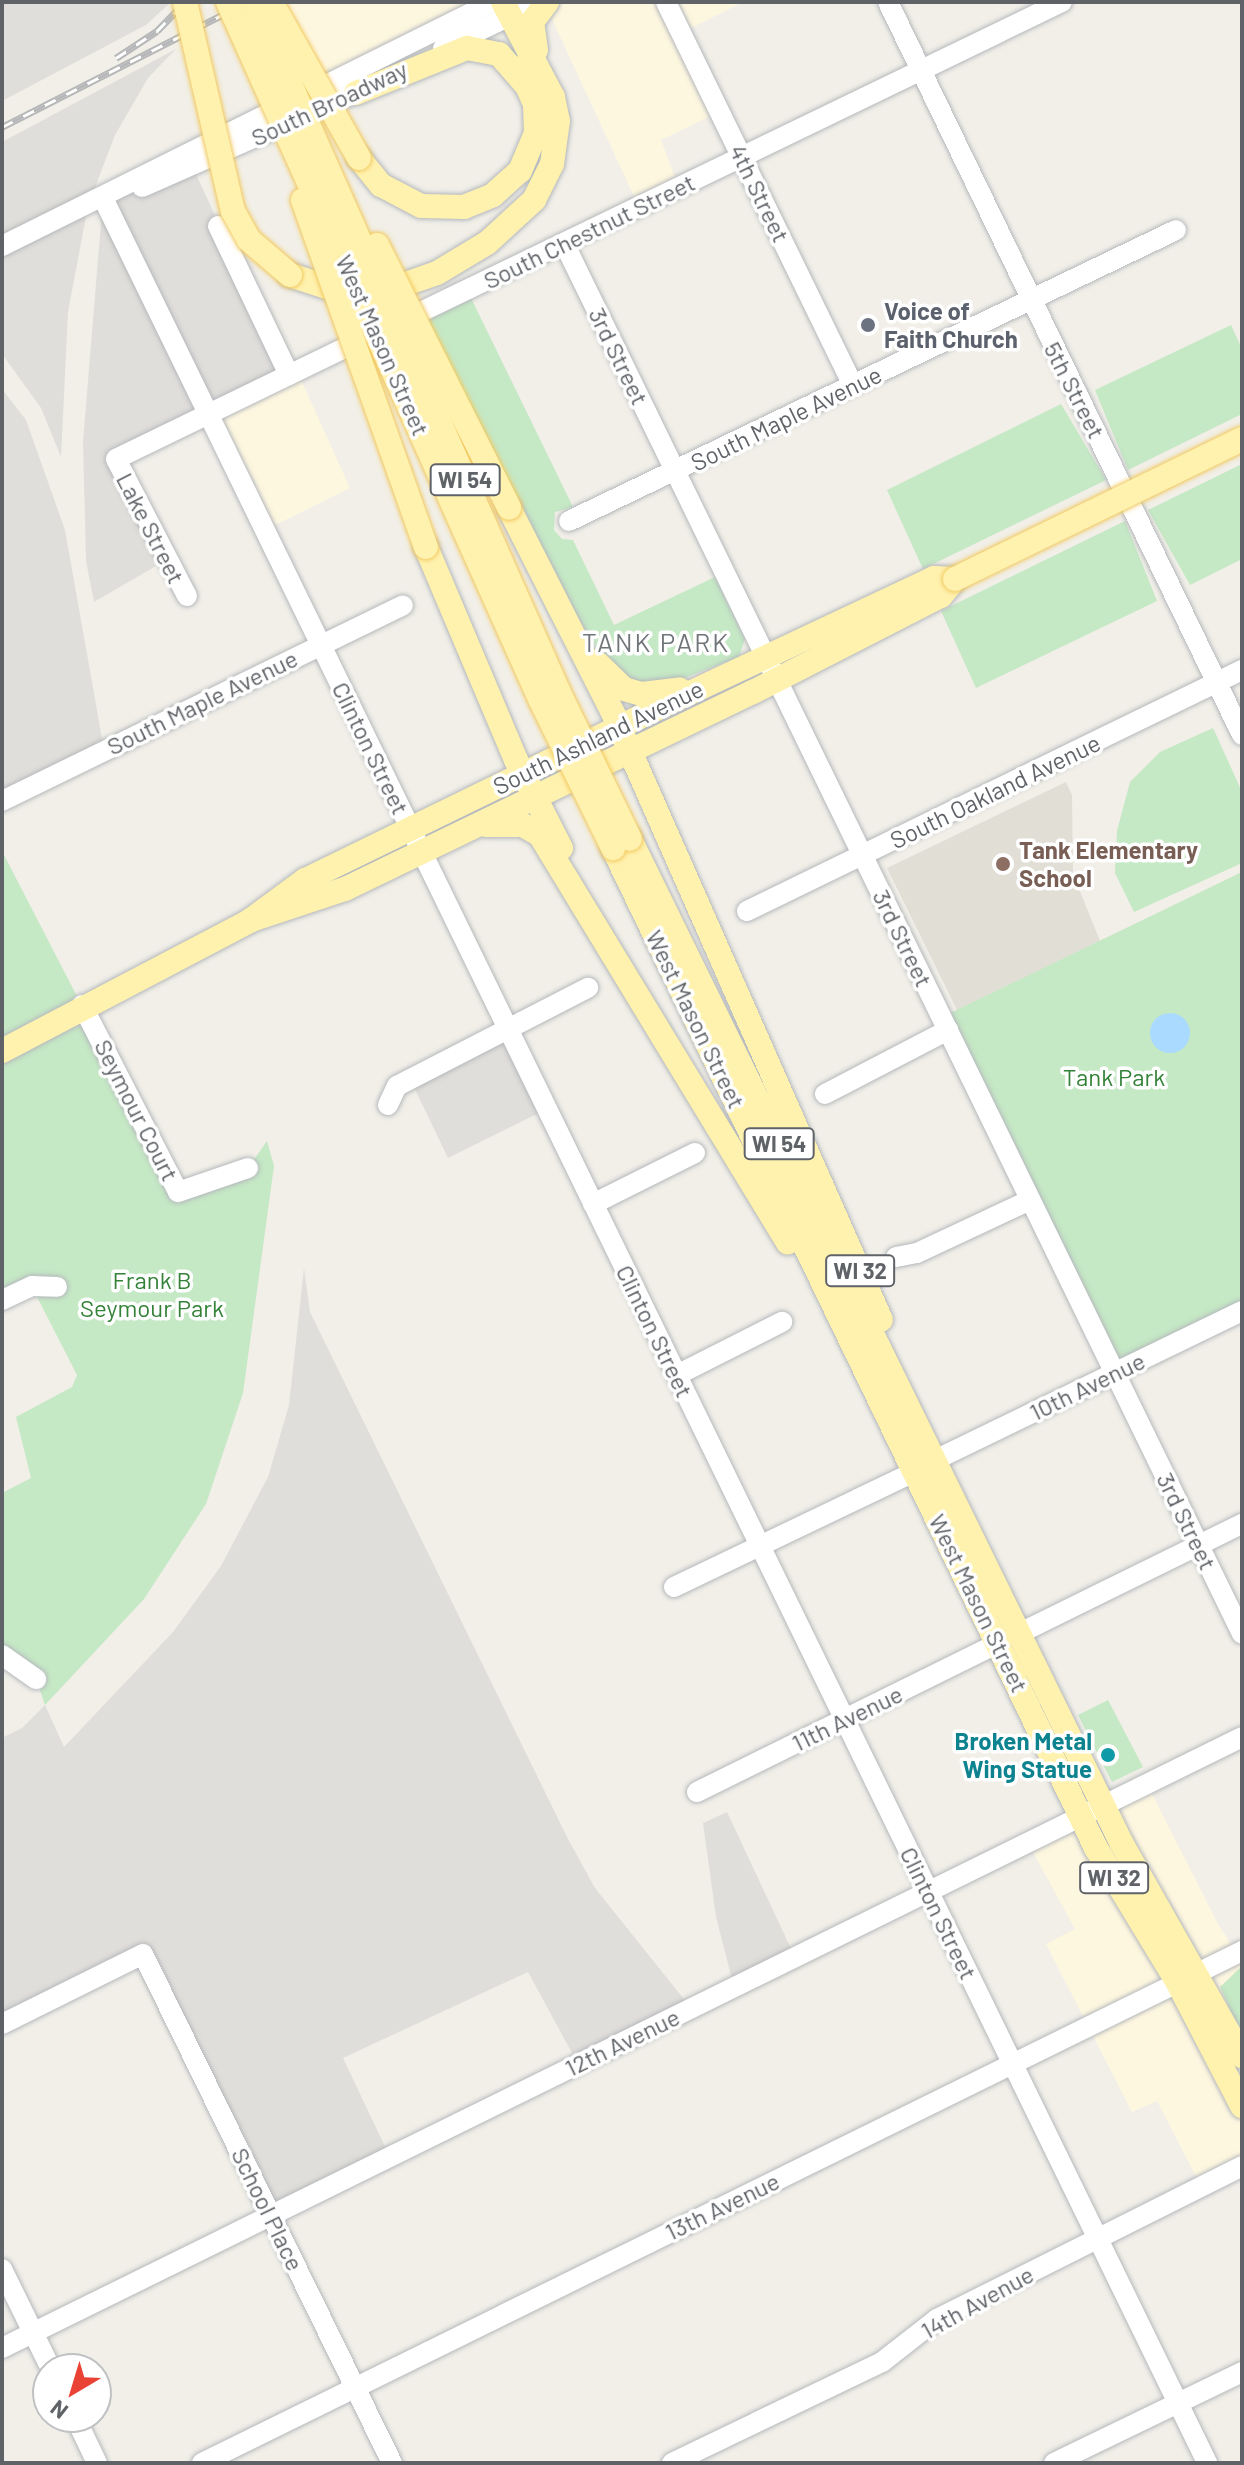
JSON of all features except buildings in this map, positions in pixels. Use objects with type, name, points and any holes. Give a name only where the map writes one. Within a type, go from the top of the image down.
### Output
[{"type":"main road","points":[[185,2],[230,203],[249,240],[290,275],[329,290],[382,291],[437,273],[487,243],[525,211],[548,174],[558,138],[542,96],[498,9]]},
{"type":"main road","name":"West Mason Street","points":[[228,2],[287,140],[621,843],[1008,1639],[1081,1817],[1242,2056]]},
{"type":"main road","name":"West Mason Street","points":[[254,2],[559,693],[621,843]]},
{"type":"main road","points":[[271,2],[372,176],[412,202],[464,207],[507,185],[525,164],[536,133],[542,96],[530,29],[547,2]]},
{"type":"main road","points":[[356,93],[474,47],[504,58],[542,96]]},
{"type":"main road","points":[[304,119],[339,171],[620,728]]},
{"type":"main road","points":[[287,140],[289,164],[426,547],[534,798]]},
{"type":"main road","name":"South Ashland Avenue","points":[[251,920],[310,904],[479,825],[630,751],[771,668],[944,594],[955,579],[1242,439]]},
{"type":"main road","points":[[575,636],[624,689],[654,693],[708,684]]},
{"type":"main road","name":"South Ashland Avenue","points":[[2,1051],[82,1005],[251,920],[299,884],[708,684],[771,668]]},
{"type":"main road","name":"WI 32","points":[[620,728],[922,1413],[920,1458]]},
{"type":"main road","name":"WI 32","points":[[534,798],[601,929],[784,1234],[872,1405],[920,1458]]},
{"type":"main road","points":[[479,825],[523,825],[540,835],[601,929]]},
{"type":"main road","name":"West Mason Street","points":[[1008,1639],[1105,1806],[1188,1978],[1242,2106]]},
{"type":"street","name":"South Broadway","points":[[2,246],[109,196],[231,129],[498,9],[539,2]]},
{"type":"street","name":"4th Street","points":[[666,2],[853,385]]},
{"type":"street","name":"5th Street","points":[[888,2],[1030,302],[1242,735]]},
{"type":"street","name":"South Chestnut Street","points":[[116,459],[922,73],[1062,2]]},
{"type":"street","name":"South Broadway","points":[[109,196],[165,180],[356,93],[498,9]]},
{"type":"street","name":"Clinton Street","points":[[109,196],[208,414],[1207,2463]]},
{"type":"street","points":[[218,226],[289,375]]},
{"type":"street","name":"South Maple Avenue","points":[[569,521],[1176,230]]},
{"type":"street","name":"3rd Street","points":[[564,243],[1242,1634]]},
{"type":"street","name":"Lake Street","points":[[116,459],[187,596]]},
{"type":"street","name":"South Maple Avenue","points":[[2,801],[403,605]]},
{"type":"street","name":"South Oakland Avenue","points":[[747,911],[1242,670]]},
{"type":"street","points":[[388,1105],[397,1086],[588,988]]},
{"type":"street","name":"Seymour Court","points":[[82,1005],[178,1192],[248,1168]]},
{"type":"street","points":[[825,1094],[948,1030]]},
{"type":"street","points":[[593,1204],[695,1153]]},
{"type":"street","points":[[896,1257],[917,1253],[1030,1200]]},
{"type":"street","points":[[2,1300],[32,1286],[57,1287]]},
{"type":"street","name":"10th Avenue","points":[[674,1587],[920,1458],[1242,1311]]},
{"type":"street","points":[[677,1375],[782,1322]]},
{"type":"street","name":"11th Avenue","points":[[697,1792],[1242,1524]]},
{"type":"street","points":[[2,1655],[36,1679]]},
{"type":"street","name":"12th Avenue","points":[[2,2348],[1242,1737]]},
{"type":"street","name":"13th Avenue","points":[[209,2461],[1242,1951]]},
{"type":"street","name":"School Place","points":[[2,2024],[143,1954],[392,2463]]},
{"type":"street","name":"14th Avenue","points":[[685,2460],[882,2362],[937,2319],[1242,2166]]},
{"type":"street","points":[[2,2269],[43,2353]]},
{"type":"street","points":[[1054,2463],[1242,2372]]},
{"type":"street","points":[[83,2433],[97,2463]]},
{"type":"shaded area","points":[[2,2],[171,2],[146,25],[2,101]]},
{"type":"shaded area","points":[[271,2],[508,2],[336,85],[287,29]]},
{"type":"shaded area","points":[[544,2],[743,2],[681,33],[721,111],[661,140],[679,188],[639,207]]},
{"type":"shaded area","points":[[176,49],[148,78],[115,135],[88,206],[68,312],[61,457],[41,408],[2,354],[2,142]]},
{"type":"shaded area","points":[[188,157],[289,375],[117,459],[168,559],[94,602],[86,561],[83,442],[103,198]]},
{"type":"shaded area","points":[[297,371],[350,488],[265,530],[208,414]]},
{"type":"shaded area","points":[[2,389],[26,420],[65,530],[104,750],[2,801]]},
{"type":"shaded area","points":[[1066,782],[1072,795],[1073,874],[1100,941],[957,1010],[887,868]]},
{"type":"shaded area","points":[[507,1028],[547,1109],[448,1158],[410,1079]]},
{"type":"shaded area","points":[[304,1268],[310,1312],[568,1839],[595,1888],[691,2008],[578,2064],[528,1972],[343,2058],[390,2157],[271,2215],[143,1955],[2,2024],[2,1738],[22,1728],[45,1705],[64,1747],[173,1632],[221,1566],[268,1477],[289,1405]]},
{"type":"shaded area","points":[[1147,1784],[1218,1924],[1237,1953],[1242,1951],[1242,2166],[1201,2186],[1157,2101],[1132,2112],[1046,1944],[1075,1929],[1028,1843]]},
{"type":"shaded area","points":[[727,1812],[795,1957],[734,1987],[716,1917],[703,1823]]},
{"type":"green space","points":[[471,298],[573,507],[555,512],[554,530],[562,539],[573,540],[614,625],[715,577],[745,639],[739,657],[674,682],[634,685],[599,653],[546,564],[424,322]]},
{"type":"green space","points":[[1231,325],[1242,349],[1242,414],[1128,470],[1095,390]]},
{"type":"green space","points":[[1061,404],[1106,480],[923,569],[887,490]]},
{"type":"green space","points":[[1242,464],[1242,559],[1190,585],[1148,510]]},
{"type":"green space","points":[[1125,521],[1157,601],[976,688],[941,611]]},
{"type":"green space","points":[[1213,728],[1242,792],[1242,863],[1134,912],[1115,873],[1117,831],[1130,782],[1160,752]]},
{"type":"green space","name":"Frank B Seymour Park","points":[[2,851],[178,1192],[248,1168],[267,1141],[274,1166],[243,1393],[206,1504],[144,1599],[45,1705],[36,1679],[2,1655],[2,1493],[31,1478],[16,1417],[72,1387],[77,1375],[32,1287],[2,1300]]},
{"type":"green space","name":"Tank Park","points":[[1242,872],[1242,1311],[1114,1372],[942,1017]]},
{"type":"green space","points":[[1108,1700],[1143,1767],[1112,1782],[1078,1715]]},
{"type":"green space","points":[[1242,1966],[1242,2036],[1220,1987]]},
{"type":"water","points":[[1170,1013],[1184,1019],[1190,1033],[1184,1047],[1170,1053],[1156,1047],[1150,1033],[1156,1019]]},
{"type":"railway","points":[[116,58],[157,31],[185,2]]},
{"type":"railway","points":[[2,127],[247,2]]},
{"type":"place","name":"Voice of Faith Church","points":[[868,325]]},
{"type":"place","name":"Tank Elementary School","points":[[1003,864]]},
{"type":"place","name":"Broken Metal Wing Statue","points":[[1108,1755]]},
{"type":"district","name":"TANK PARK","points":[[656,642]]}]
